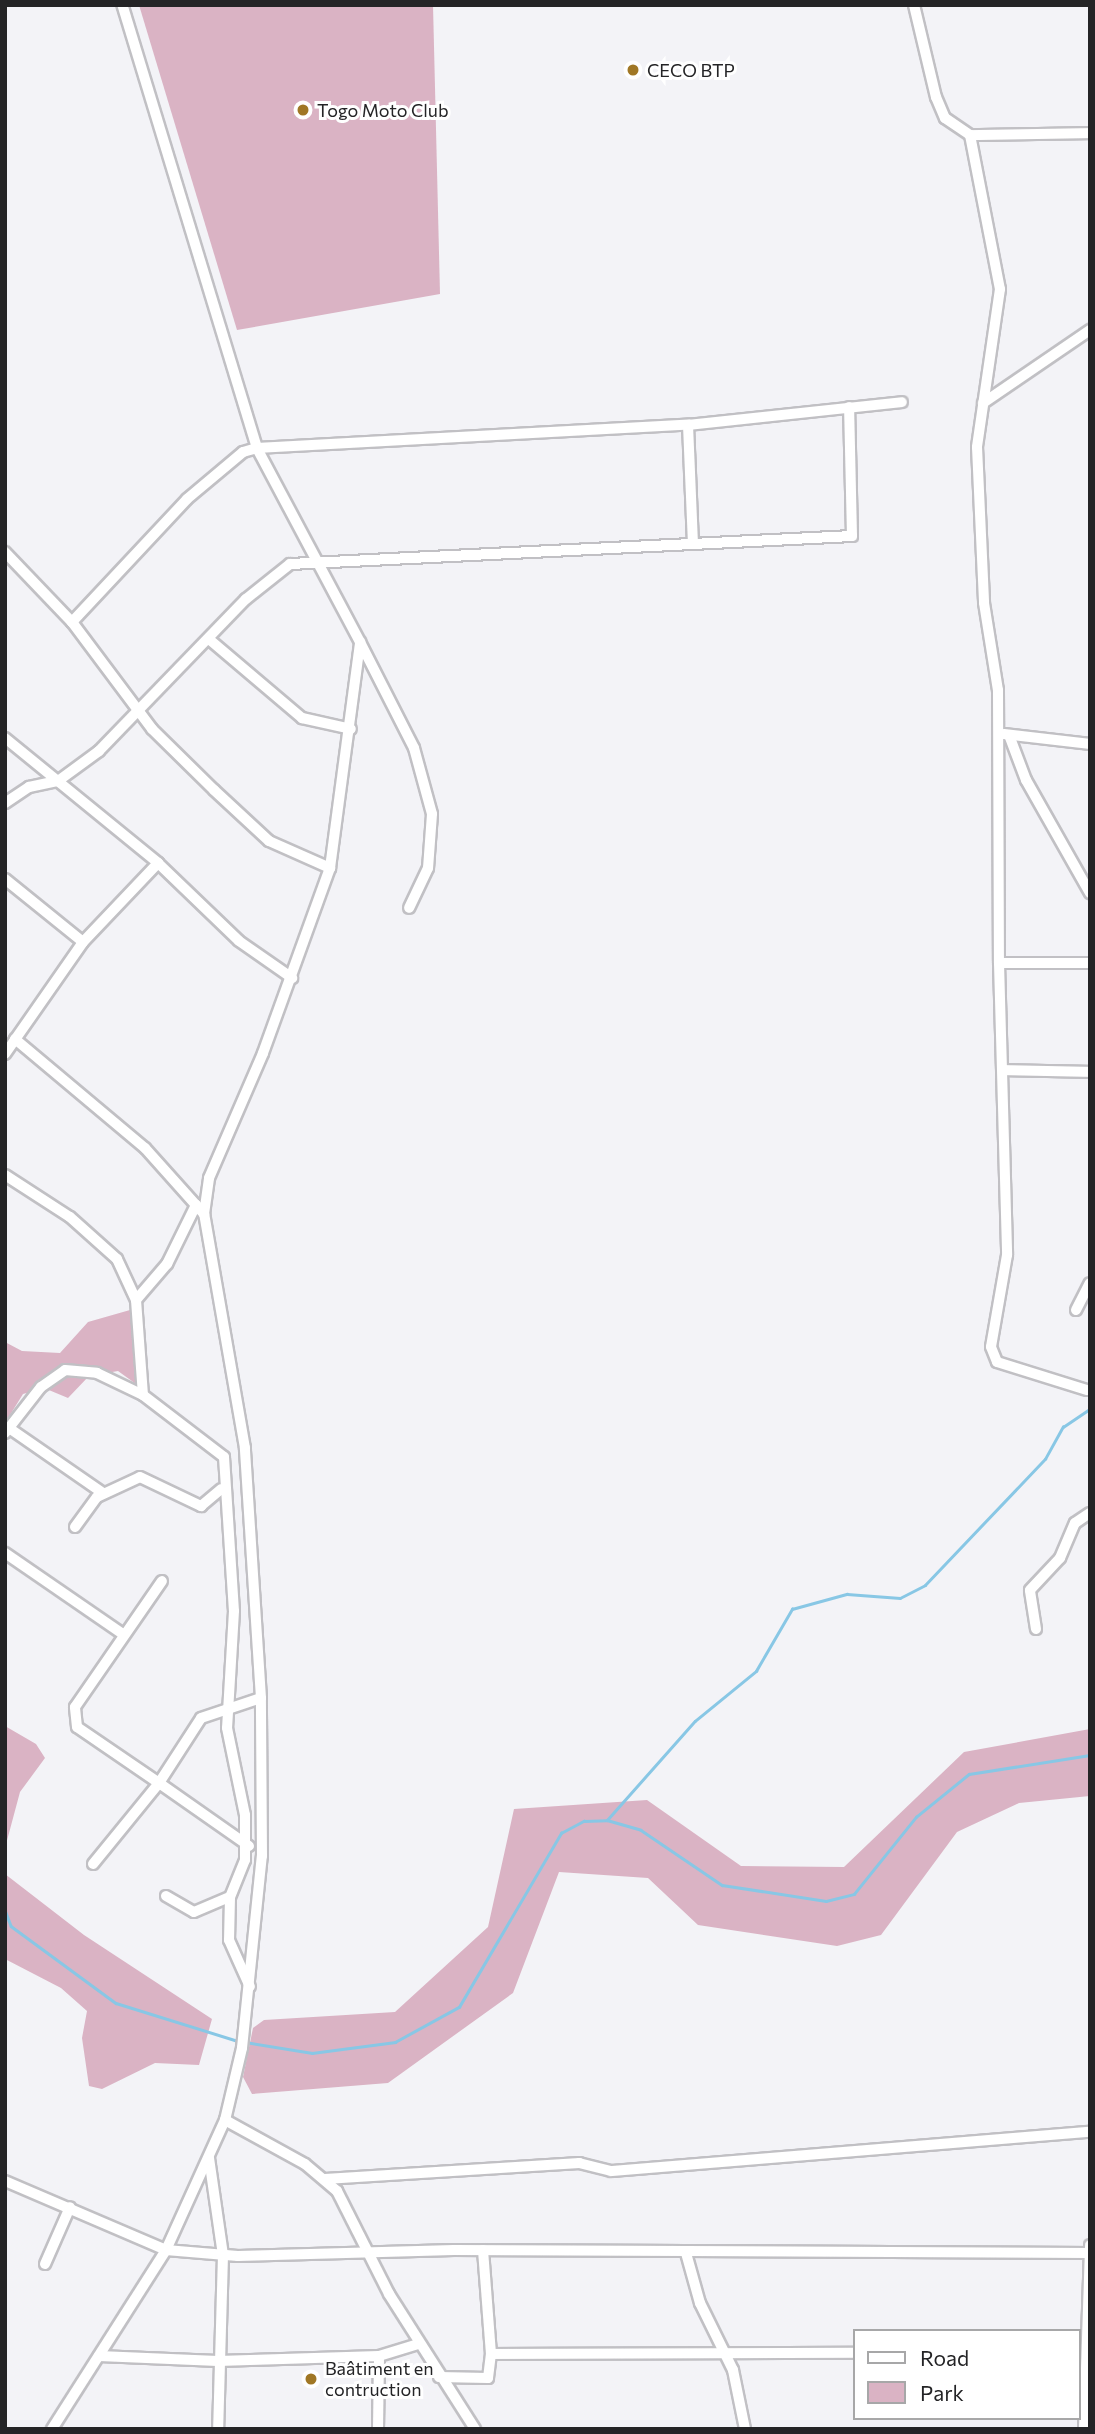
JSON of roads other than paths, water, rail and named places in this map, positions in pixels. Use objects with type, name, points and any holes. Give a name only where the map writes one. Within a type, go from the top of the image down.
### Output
[{"type":"street","points":[[122,5],[257,448],[319,559],[414,748],[432,814],[428,868],[409,908]]},
{"type":"street","points":[[914,5],[936,97],[945,118],[970,135],[1090,133]]},
{"type":"street","points":[[970,135],[1000,289],[977,447],[984,603],[998,690],[995,733],[1007,1255],[991,1347],[998,1362],[1087,1390]]},
{"type":"street","points":[[983,403],[1090,330]]},
{"type":"street","points":[[72,622],[187,499],[243,452],[257,448],[688,425],[902,402]]},
{"type":"street","points":[[5,803],[29,787],[58,781],[139,711],[270,577],[290,565],[319,559],[852,536],[849,407]]},
{"type":"street","points":[[688,425],[693,543]]},
{"type":"street","points":[[5,552],[72,622],[139,711],[269,841],[330,868]]},
{"type":"street","points":[[210,640],[302,718],[351,729]]},
{"type":"street","points":[[52,2429],[166,2250],[225,2120],[242,2049],[262,1851],[261,1698],[245,1448],[204,1214],[209,1178],[229,1123],[292,978],[330,868],[351,729],[360,642]]},
{"type":"street","points":[[995,733],[1090,744]]},
{"type":"street","points":[[1009,735],[1026,780],[1090,892]]},
{"type":"street","points":[[5,738],[158,863],[240,941],[292,978]]},
{"type":"street","points":[[5,1054],[83,942],[158,863]]},
{"type":"street","points":[[5,880],[83,942]]},
{"type":"street","points":[[999,964],[1090,963]]},
{"type":"street","points":[[15,1040],[145,1148],[204,1214]]},
{"type":"street","points":[[1004,1070],[1090,1072]]},
{"type":"street","points":[[5,1175],[100,1241],[136,1300],[143,1395]]},
{"type":"street","points":[[136,1300],[167,1264],[196,1205]]},
{"type":"street","points":[[1076,1310],[1090,1283]]},
{"type":"street","points":[[103,1493],[7,1430],[41,1387],[65,1370],[97,1373],[143,1395],[224,1457]]},
{"type":"street","points":[[224,1457],[245,1448]]},
{"type":"street","points":[[224,1457],[221,1489],[234,1611],[228,1705],[244,1796],[245,1845],[230,1897],[230,1946],[250,1987]]},
{"type":"street","points":[[75,1527],[103,1493],[145,1476],[204,1506],[221,1489]]},
{"type":"street","points":[[1036,1629],[1030,1590],[1060,1558],[1075,1523],[1090,1513]]},
{"type":"street","points":[[5,1553],[123,1634]]},
{"type":"street","points":[[162,1581],[75,1707],[75,1721],[99,1745],[159,1783],[245,1845],[262,1851]]},
{"type":"street","points":[[93,1864],[159,1783],[195,1722],[228,1705],[261,1698]]},
{"type":"street","points":[[166,1896],[194,1912],[230,1897]]},
{"type":"street","points":[[225,2120],[325,2179],[347,2207],[368,2253],[418,2344],[475,2429]]},
{"type":"street","points":[[325,2179],[579,2163],[611,2171],[1090,2132]]},
{"type":"street","points":[[208,2158],[223,2255],[218,2429]]},
{"type":"street","points":[[5,2181],[166,2250],[223,2255],[483,2250],[687,2253],[1089,2250],[1084,2429]]},
{"type":"street","points":[[45,2264],[70,2207]]},
{"type":"street","points":[[439,2377],[488,2378],[491,2354],[483,2250]]},
{"type":"street","points":[[687,2253],[700,2303],[727,2356],[745,2429]]},
{"type":"street","points":[[99,2356],[218,2361],[379,2356],[418,2344]]},
{"type":"street","points":[[491,2354],[727,2356],[853,2353]]},
{"type":"street","points":[[378,2429],[379,2356]]},
{"type":"waterway","points":[[607,1820],[695,1721],[756,1671],[792,1609],[847,1594],[900,1598],[925,1585],[1045,1459],[1063,1427],[1090,1409]]},
{"type":"waterway","points":[[245,2042],[312,2053],[395,2042],[459,2007],[561,1833],[584,1821],[607,1820],[641,1830],[722,1885],[826,1901],[854,1894],[916,1817],[969,1774],[1090,1755]]},
{"type":"waterway","points":[[5,1910],[11,1926],[116,2003],[238,2041]]},
{"type":"place","name":"CECO BTP","points":[[633,70]]},
{"type":"place","name":"Togo Moto Club","points":[[303,110]]},
{"type":"place","name":"Baâtiment en contruction","points":[[311,2379]]}]
